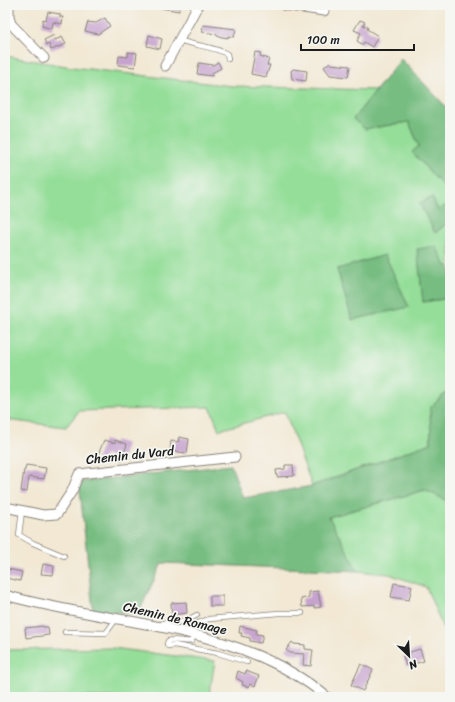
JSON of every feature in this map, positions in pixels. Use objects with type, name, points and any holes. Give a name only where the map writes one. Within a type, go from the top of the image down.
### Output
[{"type":"street","points":[[9,5],[11,24],[44,58]]},
{"type":"street","points":[[165,66],[198,5]]},
{"type":"street","points":[[283,5],[324,11]]},
{"type":"street","name":"Chemin du Vard","points":[[5,507],[43,515],[57,514],[72,491],[80,474],[235,457]]},
{"type":"street","name":"Chemin de Romage","points":[[5,595],[78,612],[117,618],[189,633],[228,644],[254,654],[289,671],[327,697]]},
{"type":"lane","points":[[179,40],[189,44],[220,50],[227,54],[228,59]]},
{"type":"lane","points":[[22,510],[19,535],[64,556]]},
{"type":"lane","points":[[247,662],[218,653],[174,645],[168,646],[167,644],[171,639],[188,642],[192,641],[193,636],[189,633],[188,629],[190,626],[209,619],[279,613],[302,613]]},
{"type":"lane","points":[[157,627],[163,623],[186,620],[197,615]]},
{"type":"lane","points":[[65,632],[106,633],[117,618]]},
{"type":"green space","points":[[5,56],[72,67],[232,86],[376,90],[354,118],[365,129],[409,122],[419,146],[413,152],[450,194],[450,203],[438,211],[435,233],[450,221],[450,266],[446,267],[423,302],[450,298],[450,389],[430,408],[431,443],[312,486],[285,412],[219,430],[210,407],[79,411],[66,427],[5,420]]},
{"type":"green space","points":[[401,59],[450,111],[450,194],[412,152],[419,146],[409,122],[365,129],[353,119]]},
{"type":"green space","points":[[432,197],[438,210],[450,203],[450,221],[435,233],[419,203]]},
{"type":"green space","points":[[436,246],[446,266],[450,266],[450,298],[423,302],[417,249]]},
{"type":"green space","points":[[385,255],[409,307],[352,320],[337,269]]},
{"type":"green space","points":[[450,389],[450,502],[425,490],[329,517],[358,571],[162,563],[138,614],[93,610],[79,482],[231,465],[243,498],[312,486],[431,443],[430,408]]},
{"type":"green space","points":[[425,490],[450,502],[450,645],[426,587],[389,574],[358,571],[328,517]]},
{"type":"green space","points":[[112,648],[215,661],[209,697],[5,697],[5,650]]},
{"type":"building","points":[[161,5],[180,5],[179,11],[161,8]]},
{"type":"building","points":[[48,12],[60,14],[60,17],[63,17],[62,24],[53,22],[52,29],[42,26],[43,19],[46,20]]},
{"type":"building","points":[[105,18],[110,26],[98,34],[85,31],[88,22],[96,23]]},
{"type":"building","points":[[360,20],[365,22],[363,25],[368,27],[367,29],[378,36],[372,47],[364,42],[363,45],[357,41],[361,33],[354,30]]},
{"type":"building","points":[[203,25],[236,29],[234,37],[228,36],[228,38],[217,36],[217,34],[202,32]]},
{"type":"building","points":[[54,35],[55,40],[62,37],[66,44],[51,50],[49,44],[47,45],[44,40]]},
{"type":"building","points":[[149,35],[162,39],[160,49],[147,46]]},
{"type":"building","points":[[128,52],[137,53],[135,67],[118,65],[119,56],[128,57]]},
{"type":"building","points":[[255,52],[261,53],[260,56],[269,59],[267,65],[270,65],[266,77],[251,74]]},
{"type":"building","points":[[218,62],[221,68],[212,73],[212,76],[197,74],[199,63],[213,65]]},
{"type":"building","points":[[330,62],[331,64],[350,66],[348,77],[330,75],[324,67]]},
{"type":"building","points":[[293,69],[307,71],[306,81],[292,79],[291,71]]},
{"type":"building","points":[[179,437],[189,439],[187,453],[170,451],[171,441],[178,442]]},
{"type":"building","points":[[104,440],[115,443],[115,440],[127,444],[122,460],[105,455],[103,461],[96,460]]},
{"type":"building","points":[[26,465],[46,468],[44,479],[29,477],[27,492],[21,491]]},
{"type":"building","points":[[285,465],[293,465],[294,476],[277,477],[276,470],[285,469]]},
{"type":"building","points":[[43,564],[54,566],[53,575],[41,574]]},
{"type":"building","points":[[8,569],[22,572],[20,581],[6,578]]},
{"type":"building","points":[[394,583],[412,586],[409,600],[391,597]]},
{"type":"building","points":[[318,591],[321,607],[302,607],[301,599],[309,597],[309,592]]},
{"type":"building","points":[[210,596],[223,596],[223,606],[210,606]]},
{"type":"building","points":[[186,602],[187,613],[172,615],[171,603]]},
{"type":"building","points":[[43,626],[48,627],[49,635],[26,638],[25,628]]},
{"type":"building","points":[[240,626],[257,630],[256,634],[263,635],[261,643],[250,641],[250,638],[241,636],[242,633],[239,633]]},
{"type":"building","points":[[292,642],[294,644],[305,645],[305,649],[313,650],[311,666],[303,665],[304,654],[290,653],[286,650]]},
{"type":"building","points":[[420,649],[424,661],[406,666],[403,656]]},
{"type":"building","points":[[361,664],[373,670],[363,691],[351,685]]},
{"type":"building","points":[[238,671],[245,674],[246,671],[259,676],[255,686],[250,684],[249,687],[242,685],[243,682],[236,678]]}]
